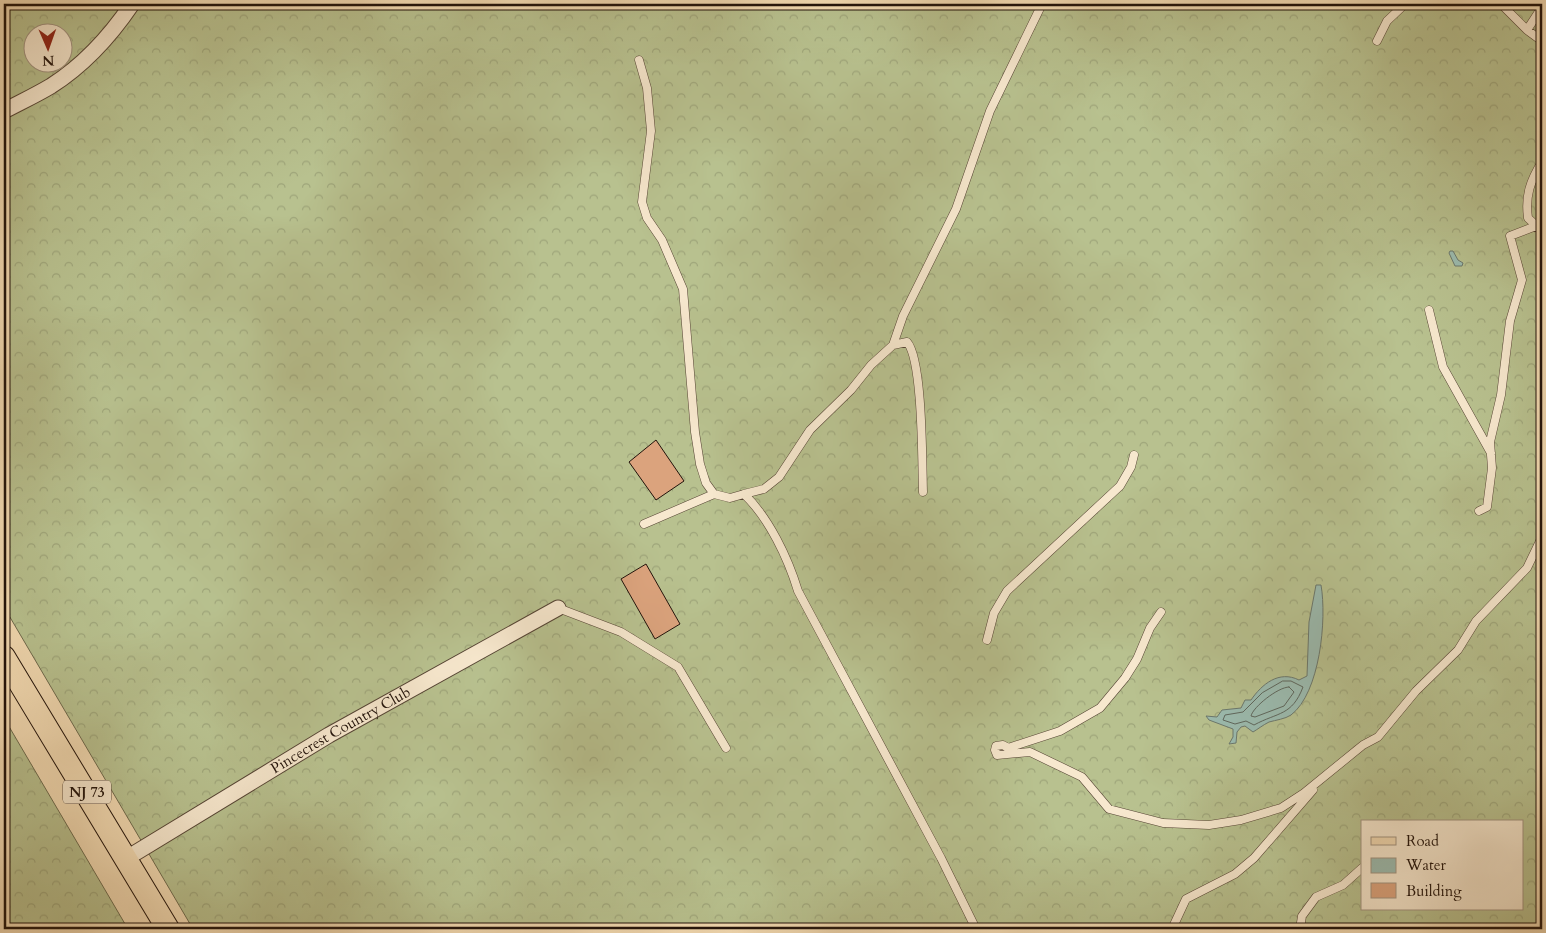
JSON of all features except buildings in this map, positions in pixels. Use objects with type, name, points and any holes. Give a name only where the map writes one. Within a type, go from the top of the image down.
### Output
[{"type":"main road","name":"NJ 73","points":[[4,657],[127,858],[168,929]]},
{"type":"street","points":[[4,111],[52,86],[87,58],[110,33],[132,4]]},
{"type":"street","name":"Pincecrest Country Club","points":[[127,858],[329,735],[558,608]]},
{"type":"lane","points":[[894,345],[903,316],[956,209],[990,111],[1042,4]]},
{"type":"lane","points":[[1377,41],[1387,21],[1405,4]]},
{"type":"lane","points":[[1501,4],[1527,30],[1542,41]]},
{"type":"lane","points":[[1527,30],[1542,7]]},
{"type":"lane","points":[[639,60],[647,88],[651,131],[642,202],[647,218],[662,240],[683,289],[695,432],[706,483],[714,494]]},
{"type":"lane","points":[[1539,228],[1528,218],[1526,201],[1530,181],[1542,162]]},
{"type":"lane","points":[[1479,511],[1487,506],[1492,468],[1490,442],[1501,395],[1510,321],[1522,280],[1510,236],[1539,228]]},
{"type":"lane","points":[[1429,310],[1443,367],[1491,453]]},
{"type":"lane","points":[[644,524],[714,494],[730,498],[764,489],[779,477],[810,430],[851,390],[871,365],[894,345],[907,342],[913,349],[918,393],[923,492]]},
{"type":"lane","points":[[987,640],[994,614],[1008,592],[1120,486],[1131,467],[1134,455]]},
{"type":"lane","points":[[744,494],[754,504],[790,562],[798,591],[941,858],[976,929]]},
{"type":"lane","points":[[1161,612],[1150,628],[1137,659],[1125,678],[1100,708],[1060,731],[1008,748],[1003,744],[996,746],[994,750],[997,755],[1030,752],[1082,777],[1109,809],[1163,823],[1209,825],[1269,813],[1291,803],[1363,745],[1378,737],[1416,691],[1458,650],[1476,621],[1527,568],[1542,537]]},
{"type":"lane","points":[[558,608],[621,632],[678,668],[726,748]]},
{"type":"lane","points":[[1172,929],[1186,899],[1235,874],[1254,858],[1268,839],[1286,823],[1320,780]]},
{"type":"lane","points":[[1300,929],[1302,916],[1316,897],[1343,885],[1361,869]]},
{"type":"green space","points":[[4,4],[1542,4],[1542,929],[193,929],[4,607]]},
{"type":"green space","points":[[4,718],[128,929],[4,929]]},
{"type":"water","points":[[1453,251],[1458,260],[1463,263],[1462,266],[1455,266],[1449,253]]},
{"type":"water","points":[[1316,585],[1321,585],[1323,599],[1322,635],[1315,673],[1309,690],[1301,704],[1291,715],[1269,722],[1253,732],[1245,726],[1241,727],[1237,732],[1236,743],[1229,744],[1233,737],[1233,729],[1209,720],[1206,716],[1217,717],[1222,710],[1241,708],[1245,700],[1251,700],[1260,689],[1272,680],[1292,677],[1299,680],[1307,676],[1309,622]]}]
